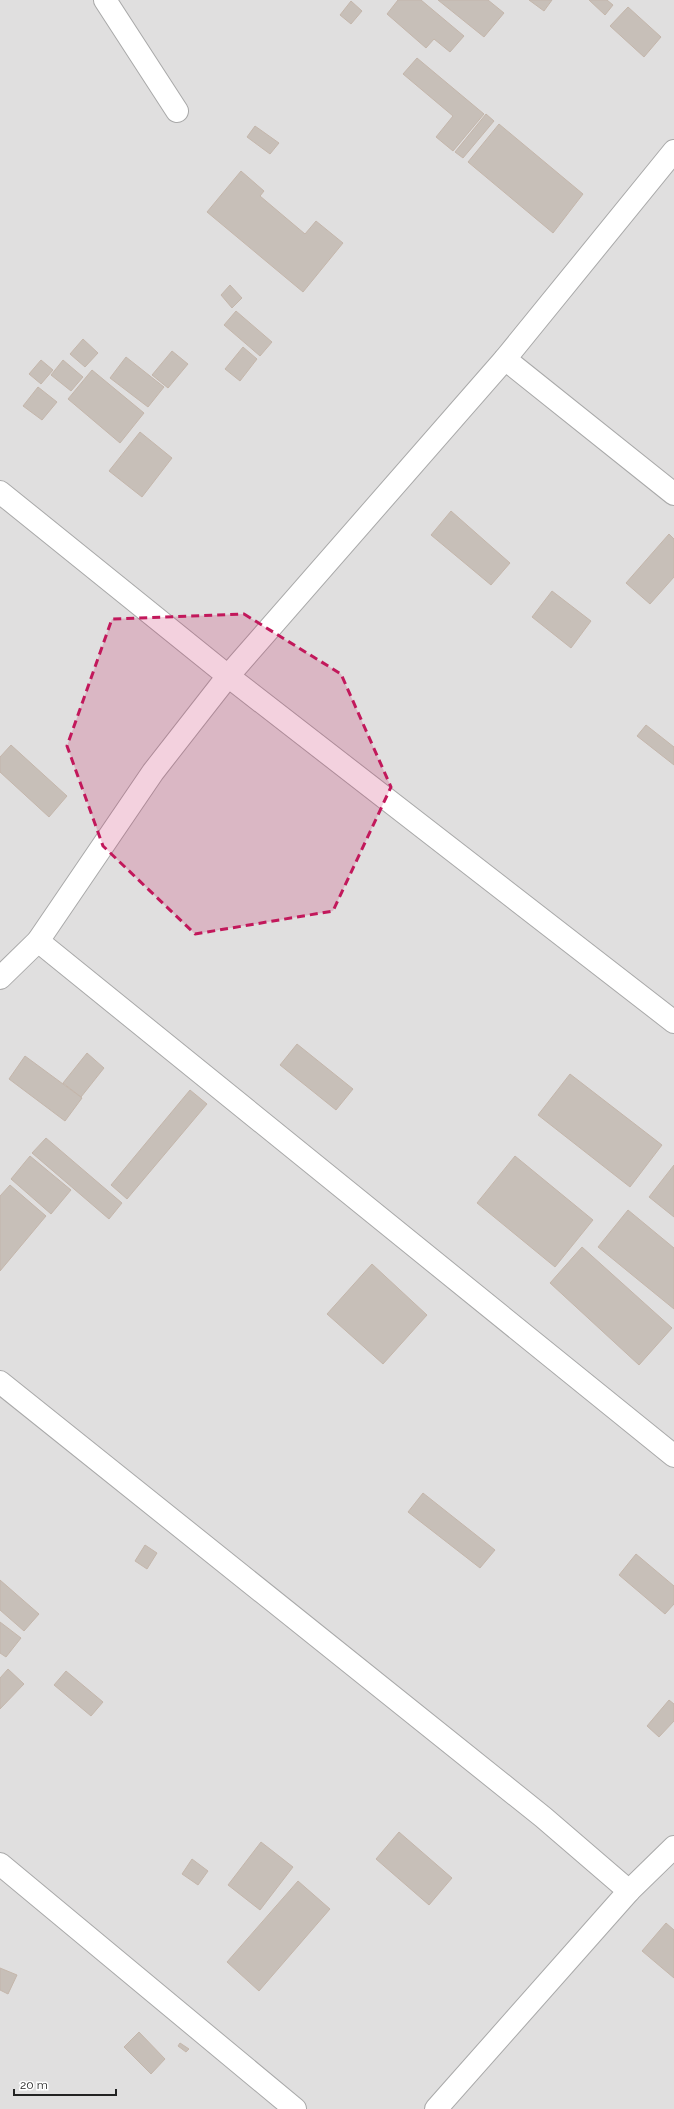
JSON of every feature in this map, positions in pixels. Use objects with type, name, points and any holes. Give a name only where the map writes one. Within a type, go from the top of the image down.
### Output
[{"type":"street","points":[[105,0],[177,111]]},
{"type":"street","points":[[0,978],[38,941],[153,772],[228,676],[505,359],[674,151]]},
{"type":"street","points":[[505,359],[674,494]]},
{"type":"street","points":[[0,492],[228,676],[674,1022]]},
{"type":"street","points":[[38,941],[674,1456]]},
{"type":"street","points":[[0,1382],[543,1817],[629,1890]]},
{"type":"street","points":[[436,2109],[629,1890],[674,1847]]},
{"type":"street","points":[[0,1864],[295,2109]]},
{"type":"highlighted area","points":[[244,614],[341,674],[391,787],[333,911],[195,934],[103,846],[67,746],[112,619]]},
{"type":"shaded area","points":[[0,0],[674,0],[674,2109],[0,2109]]},
{"type":"building","points":[[398,0],[421,0],[464,36],[450,52],[434,39],[426,48],[387,14]]},
{"type":"building","points":[[438,0],[488,0],[504,13],[484,37]]},
{"type":"building","points":[[529,0],[552,0],[544,11]]},
{"type":"building","points":[[589,0],[607,0],[613,5],[605,15]]},
{"type":"building","points":[[351,1],[362,11],[351,24],[340,15]]},
{"type":"building","points":[[628,7],[661,37],[644,57],[610,26]]},
{"type":"building","points":[[417,58],[484,114],[453,151],[436,137],[453,116],[403,74]]},
{"type":"building","points":[[486,114],[494,121],[463,158],[455,152]]},
{"type":"building","points":[[499,124],[583,194],[553,233],[468,162]]},
{"type":"building","points":[[255,126],[279,143],[270,154],[247,137]]},
{"type":"building","points":[[241,171],[264,191],[260,196],[305,234],[316,221],[343,243],[303,292],[207,212]]},
{"type":"building","points":[[230,285],[242,298],[232,308],[221,295]]},
{"type":"building","points":[[236,311],[272,342],[260,356],[224,325]]},
{"type":"building","points":[[83,339],[98,353],[85,367],[70,354]]},
{"type":"building","points":[[243,347],[257,359],[240,381],[225,369]]},
{"type":"building","points":[[172,351],[188,364],[168,388],[152,375]]},
{"type":"building","points":[[126,357],[164,387],[148,407],[110,378]]},
{"type":"building","points":[[41,360],[53,370],[41,384],[29,374]]},
{"type":"building","points":[[63,360],[83,377],[71,391],[51,375]]},
{"type":"building","points":[[92,370],[144,413],[120,443],[68,399]]},
{"type":"building","points":[[38,387],[57,402],[42,420],[23,406]]},
{"type":"building","points":[[140,432],[172,458],[142,497],[109,471]]},
{"type":"building","points":[[451,511],[510,563],[491,585],[431,535]]},
{"type":"building","points":[[669,534],[674,539],[674,577],[650,604],[626,583]]},
{"type":"building","points":[[552,591],[591,621],[571,648],[532,617]]},
{"type":"building","points":[[646,725],[674,747],[674,765],[637,736]]},
{"type":"building","points":[[11,745],[67,796],[49,817],[0,772],[0,757]]},
{"type":"building","points":[[297,1044],[353,1089],[336,1110],[280,1065]]},
{"type":"building","points":[[87,1053],[104,1068],[81,1097],[63,1083]]},
{"type":"building","points":[[25,1056],[82,1098],[65,1121],[9,1079]]},
{"type":"building","points":[[570,1074],[662,1145],[630,1187],[538,1115]]},
{"type":"building","points":[[190,1090],[207,1104],[127,1199],[111,1185]]},
{"type":"building","points":[[46,1138],[122,1203],[109,1219],[32,1153]]},
{"type":"building","points":[[30,1156],[71,1190],[51,1214],[11,1179]]},
{"type":"building","points":[[515,1156],[593,1220],[555,1267],[477,1203]]},
{"type":"building","points":[[674,1165],[674,1217],[649,1197]]},
{"type":"building","points":[[10,1185],[46,1216],[0,1271],[0,1196]]},
{"type":"building","points":[[628,1210],[674,1248],[674,1309],[598,1247]]},
{"type":"building","points":[[582,1247],[672,1328],[639,1365],[550,1283]]},
{"type":"building","points":[[372,1264],[427,1315],[383,1364],[327,1314]]},
{"type":"building","points":[[423,1493],[495,1550],[480,1568],[408,1512]]},
{"type":"building","points":[[145,1545],[157,1553],[147,1569],[135,1561]]},
{"type":"building","points":[[636,1554],[674,1586],[674,1604],[665,1614],[619,1575]]},
{"type":"building","points":[[0,1580],[39,1614],[24,1631],[0,1610]]},
{"type":"building","points":[[0,1622],[21,1638],[6,1657],[0,1653]]},
{"type":"building","points":[[8,1669],[24,1684],[0,1709],[0,1678]]},
{"type":"building","points":[[66,1671],[103,1702],[91,1716],[54,1685]]},
{"type":"building","points":[[669,1700],[674,1704],[674,1721],[659,1737],[647,1726]]},
{"type":"building","points":[[399,1832],[452,1878],[429,1905],[376,1859]]},
{"type":"building","points":[[261,1842],[293,1867],[260,1910],[228,1885]]},
{"type":"building","points":[[192,1859],[208,1871],[198,1885],[182,1874]]},
{"type":"building","points":[[298,1881],[330,1909],[259,1991],[227,1962]]},
{"type":"building","points":[[666,1923],[674,1930],[674,1978],[642,1951]]},
{"type":"building","points":[[0,1968],[17,1975],[8,1994],[0,1990]]},
{"type":"building","points":[[139,2032],[165,2059],[151,2074],[124,2047]]},
{"type":"building","points":[[180,2043],[189,2049],[186,2052],[178,2046]]}]
